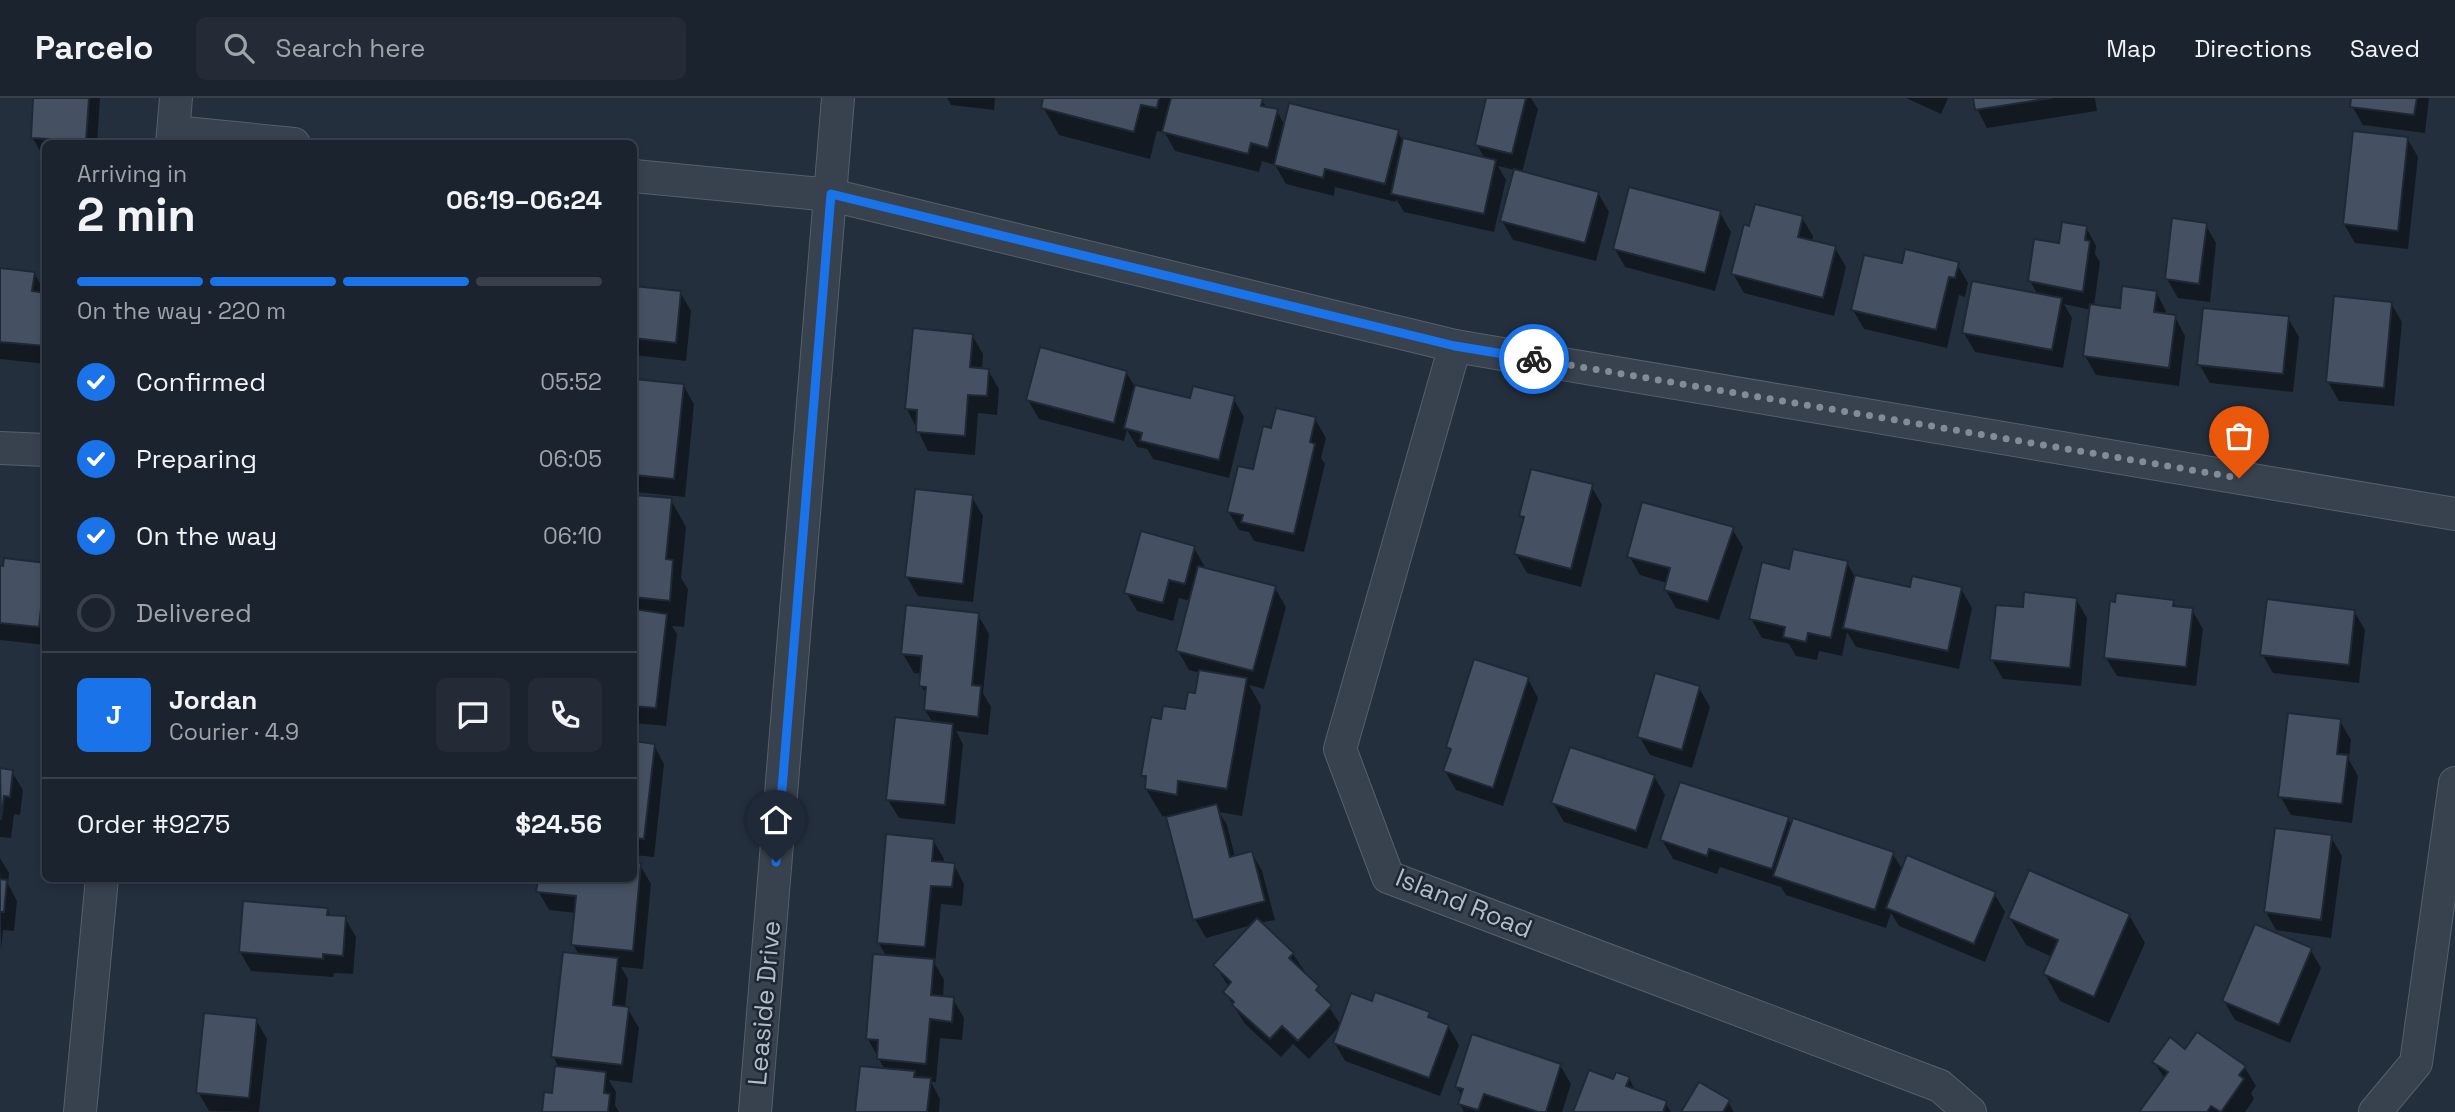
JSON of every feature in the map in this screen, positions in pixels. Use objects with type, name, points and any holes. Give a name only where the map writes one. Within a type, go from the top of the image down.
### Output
[{"type":"street","points":[[176,98],[173,138],[213,140]]},
{"type":"street","name":"Leaside Drive","points":[[755,1112],[838,98]]},
{"type":"street","points":[[637,176],[831,194],[1455,346],[2455,514]]},
{"type":"street","name":"Island Road","points":[[1455,346],[1340,749],[1388,877],[1940,1086],[1970,1112]]},
{"type":"street","points":[[0,448],[42,450]]},
{"type":"street","points":[[2375,1112],[2416,1063],[2455,783]]},
{"type":"street","points":[[80,1112],[102,882]]},
{"type":"building","points":[[33,98],[89,98],[86,140],[31,138]]},
{"type":"building","points":[[1043,98],[1159,98],[1157,108],[1141,105],[1134,132],[1041,108]]},
{"type":"building","points":[[1171,98],[1263,98],[1261,106],[1278,109],[1268,148],[1251,143],[1248,154],[1162,132]]},
{"type":"building","points":[[1486,98],[1526,98],[1512,154],[1475,145]]},
{"type":"building","points":[[1973,98],[2052,98],[1975,110]]},
{"type":"building","points":[[2351,98],[2417,98],[2414,115],[2350,107]]},
{"type":"building","points":[[1289,103],[1399,130],[1385,184],[1325,169],[1323,178],[1274,165]]},
{"type":"building","points":[[2353,131],[2408,137],[2398,231],[2343,224]]},
{"type":"building","points":[[1403,138],[1496,160],[1484,214],[1391,194]]},
{"type":"building","points":[[1514,169],[1599,192],[1585,243],[1500,221]]},
{"type":"building","points":[[1629,187],[1721,211],[1705,273],[1613,249]]},
{"type":"building","points":[[1755,204],[1803,216],[1798,237],[1836,246],[1823,298],[1731,274],[1744,224],[1749,226]]},
{"type":"building","points":[[2172,218],[2207,223],[2199,284],[2165,279]]},
{"type":"building","points":[[2062,222],[2087,226],[2085,240],[2090,241],[2083,292],[2028,281],[2034,239],[2059,243]]},
{"type":"building","points":[[1905,249],[1959,262],[1955,278],[1949,277],[1936,330],[1851,310],[1864,255],[1902,263]]},
{"type":"building","points":[[0,268],[35,272],[32,291],[42,292],[42,346],[0,342]]},
{"type":"building","points":[[1972,281],[2062,298],[2052,350],[1962,333]]},
{"type":"building","points":[[637,286],[681,291],[676,343],[637,338]]},
{"type":"building","points":[[2122,286],[2157,291],[2154,312],[2176,315],[2169,368],[2083,356],[2090,304],[2120,308]]},
{"type":"building","points":[[2334,296],[2392,302],[2384,388],[2326,382]]},
{"type":"building","points":[[2203,308],[2289,316],[2283,374],[2197,365]]},
{"type":"building","points":[[913,328],[973,334],[970,367],[989,369],[987,396],[968,395],[965,436],[916,432],[917,410],[905,409]]},
{"type":"building","points":[[1040,347],[1127,371],[1114,423],[1026,400]]},
{"type":"building","points":[[637,379],[684,384],[674,479],[637,475]]},
{"type":"building","points":[[1135,385],[1190,398],[1193,386],[1235,396],[1219,460],[1140,441],[1142,433],[1124,428]]},
{"type":"building","points":[[1276,408],[1316,417],[1310,442],[1315,444],[1294,534],[1241,522],[1243,515],[1227,512],[1238,466],[1253,469],[1263,426],[1271,428]]},
{"type":"building","points":[[1531,469],[1593,484],[1571,569],[1514,554],[1524,517],[1519,516]]},
{"type":"building","points":[[915,489],[973,495],[963,584],[905,577]]},
{"type":"building","points":[[637,495],[672,498],[666,559],[673,560],[670,601],[637,597]]},
{"type":"building","points":[[1642,502],[1734,527],[1708,602],[1664,590],[1670,568],[1627,557]]},
{"type":"building","points":[[1141,531],[1195,546],[1185,584],[1169,580],[1163,603],[1124,593]]},
{"type":"building","points":[[1793,549],[1848,561],[1831,638],[1808,633],[1806,642],[1783,637],[1785,627],[1749,619],[1762,562],[1789,569]]},
{"type":"building","points":[[4,558],[42,563],[39,627],[0,623],[0,565],[3,566]]},
{"type":"building","points":[[1198,566],[1276,586],[1253,671],[1176,651]]},
{"type":"building","points":[[1855,575],[1910,587],[1912,576],[1962,587],[1948,651],[1843,628]]},
{"type":"building","points":[[2024,592],[2077,598],[2070,668],[1990,660],[1996,605],[2023,607]]},
{"type":"building","points":[[2116,593],[2174,600],[2173,606],[2193,608],[2186,667],[2104,658],[2110,601],[2115,602]]},
{"type":"building","points":[[2267,599],[2355,610],[2349,665],[2260,655]]},
{"type":"building","points":[[906,605],[979,613],[972,685],[981,686],[978,717],[924,710],[926,687],[919,686],[922,656],[901,654]]},
{"type":"building","points":[[637,609],[667,614],[656,708],[637,706]]},
{"type":"building","points":[[1474,659],[1529,677],[1493,788],[1443,771],[1451,749],[1446,747]]},
{"type":"building","points":[[1199,670],[1247,678],[1227,789],[1178,781],[1177,795],[1145,789],[1146,776],[1141,776],[1151,717],[1161,719],[1163,706],[1185,709],[1188,692],[1195,693]]},
{"type":"building","points":[[1655,673],[1700,686],[1682,750],[1637,737]]},
{"type":"building","points":[[2288,713],[2341,719],[2337,754],[2348,755],[2342,804],[2278,797]]},
{"type":"building","points":[[895,717],[953,724],[945,805],[886,800]]},
{"type":"building","points":[[637,741],[655,744],[644,839],[637,838]]},
{"type":"building","points":[[1570,747],[1655,775],[1636,831],[1551,803]]},
{"type":"building","points":[[0,768],[13,770],[10,797],[4,796],[1,820]]},
{"type":"building","points":[[1680,782],[1789,817],[1772,869],[1709,849],[1707,856],[1660,840]]},
{"type":"building","points":[[1217,804],[1230,857],[1252,851],[1265,901],[1193,920],[1166,817]]},
{"type":"building","points":[[1793,818],[1894,852],[1875,910],[1773,876]]},
{"type":"building","points":[[2275,828],[2332,835],[2321,920],[2264,912]]},
{"type":"building","points":[[886,834],[934,839],[932,861],[955,863],[952,887],[931,886],[925,947],[877,943]]},
{"type":"building","points":[[1907,855],[1996,892],[1974,944],[1886,908]]},
{"type":"building","points":[[637,862],[641,863],[633,951],[571,945],[576,896],[536,892],[537,882],[637,882]]},
{"type":"building","points":[[2029,870],[2130,914],[2094,997],[2043,974],[2058,940],[2008,918]]},
{"type":"building","points":[[0,879],[7,880],[4,912],[0,912]]},
{"type":"building","points":[[243,901],[328,908],[327,915],[346,916],[343,956],[323,954],[323,959],[239,952]]},
{"type":"building","points":[[1257,918],[1294,953],[1289,958],[1319,986],[1316,990],[1332,1005],[1298,1041],[1282,1026],[1270,1039],[1232,1005],[1234,1002],[1223,992],[1231,982],[1213,965]]},
{"type":"building","points":[[2255,924],[2312,948],[2279,1025],[2222,1001]]},
{"type":"building","points":[[563,952],[618,958],[613,1005],[629,1007],[622,1065],[551,1057]]},
{"type":"building","points":[[873,954],[934,959],[931,995],[954,997],[952,1022],[930,1019],[926,1064],[877,1059],[878,1040],[866,1039]]},
{"type":"building","points":[[1375,992],[1430,1012],[1428,1017],[1449,1025],[1429,1078],[1333,1043],[1351,993],[1372,1001]]},
{"type":"building","points":[[204,1013],[257,1018],[249,1098],[196,1093]]},
{"type":"building","points":[[2197,1032],[2246,1066],[2239,1075],[2244,1079],[2221,1112],[2211,1106],[2207,1112],[2139,1112],[2168,1072],[2152,1062],[2170,1037],[2185,1049]]},
{"type":"building","points":[[1472,1034],[1561,1064],[1546,1112],[1538,1112],[1484,1094],[1478,1110],[1458,1104],[1463,1089],[1455,1087]]},
{"type":"building","points":[[555,1066],[606,1072],[604,1093],[610,1094],[608,1112],[542,1112],[544,1092],[552,1093]]},
{"type":"building","points":[[860,1066],[915,1071],[914,1077],[931,1078],[927,1112],[855,1112]]},
{"type":"building","points":[[1589,1070],[1613,1079],[1616,1072],[1630,1077],[1626,1086],[1667,1101],[1663,1112],[1573,1112]]},
{"type":"building","points":[[1699,1082],[1730,1100],[1723,1112],[1681,1112]]},
{"type":"way so far","points":[[1534,359],[2239,478]]},
{"type":"route","points":[[776,862],[831,194],[1455,346],[1534,359]]}]
